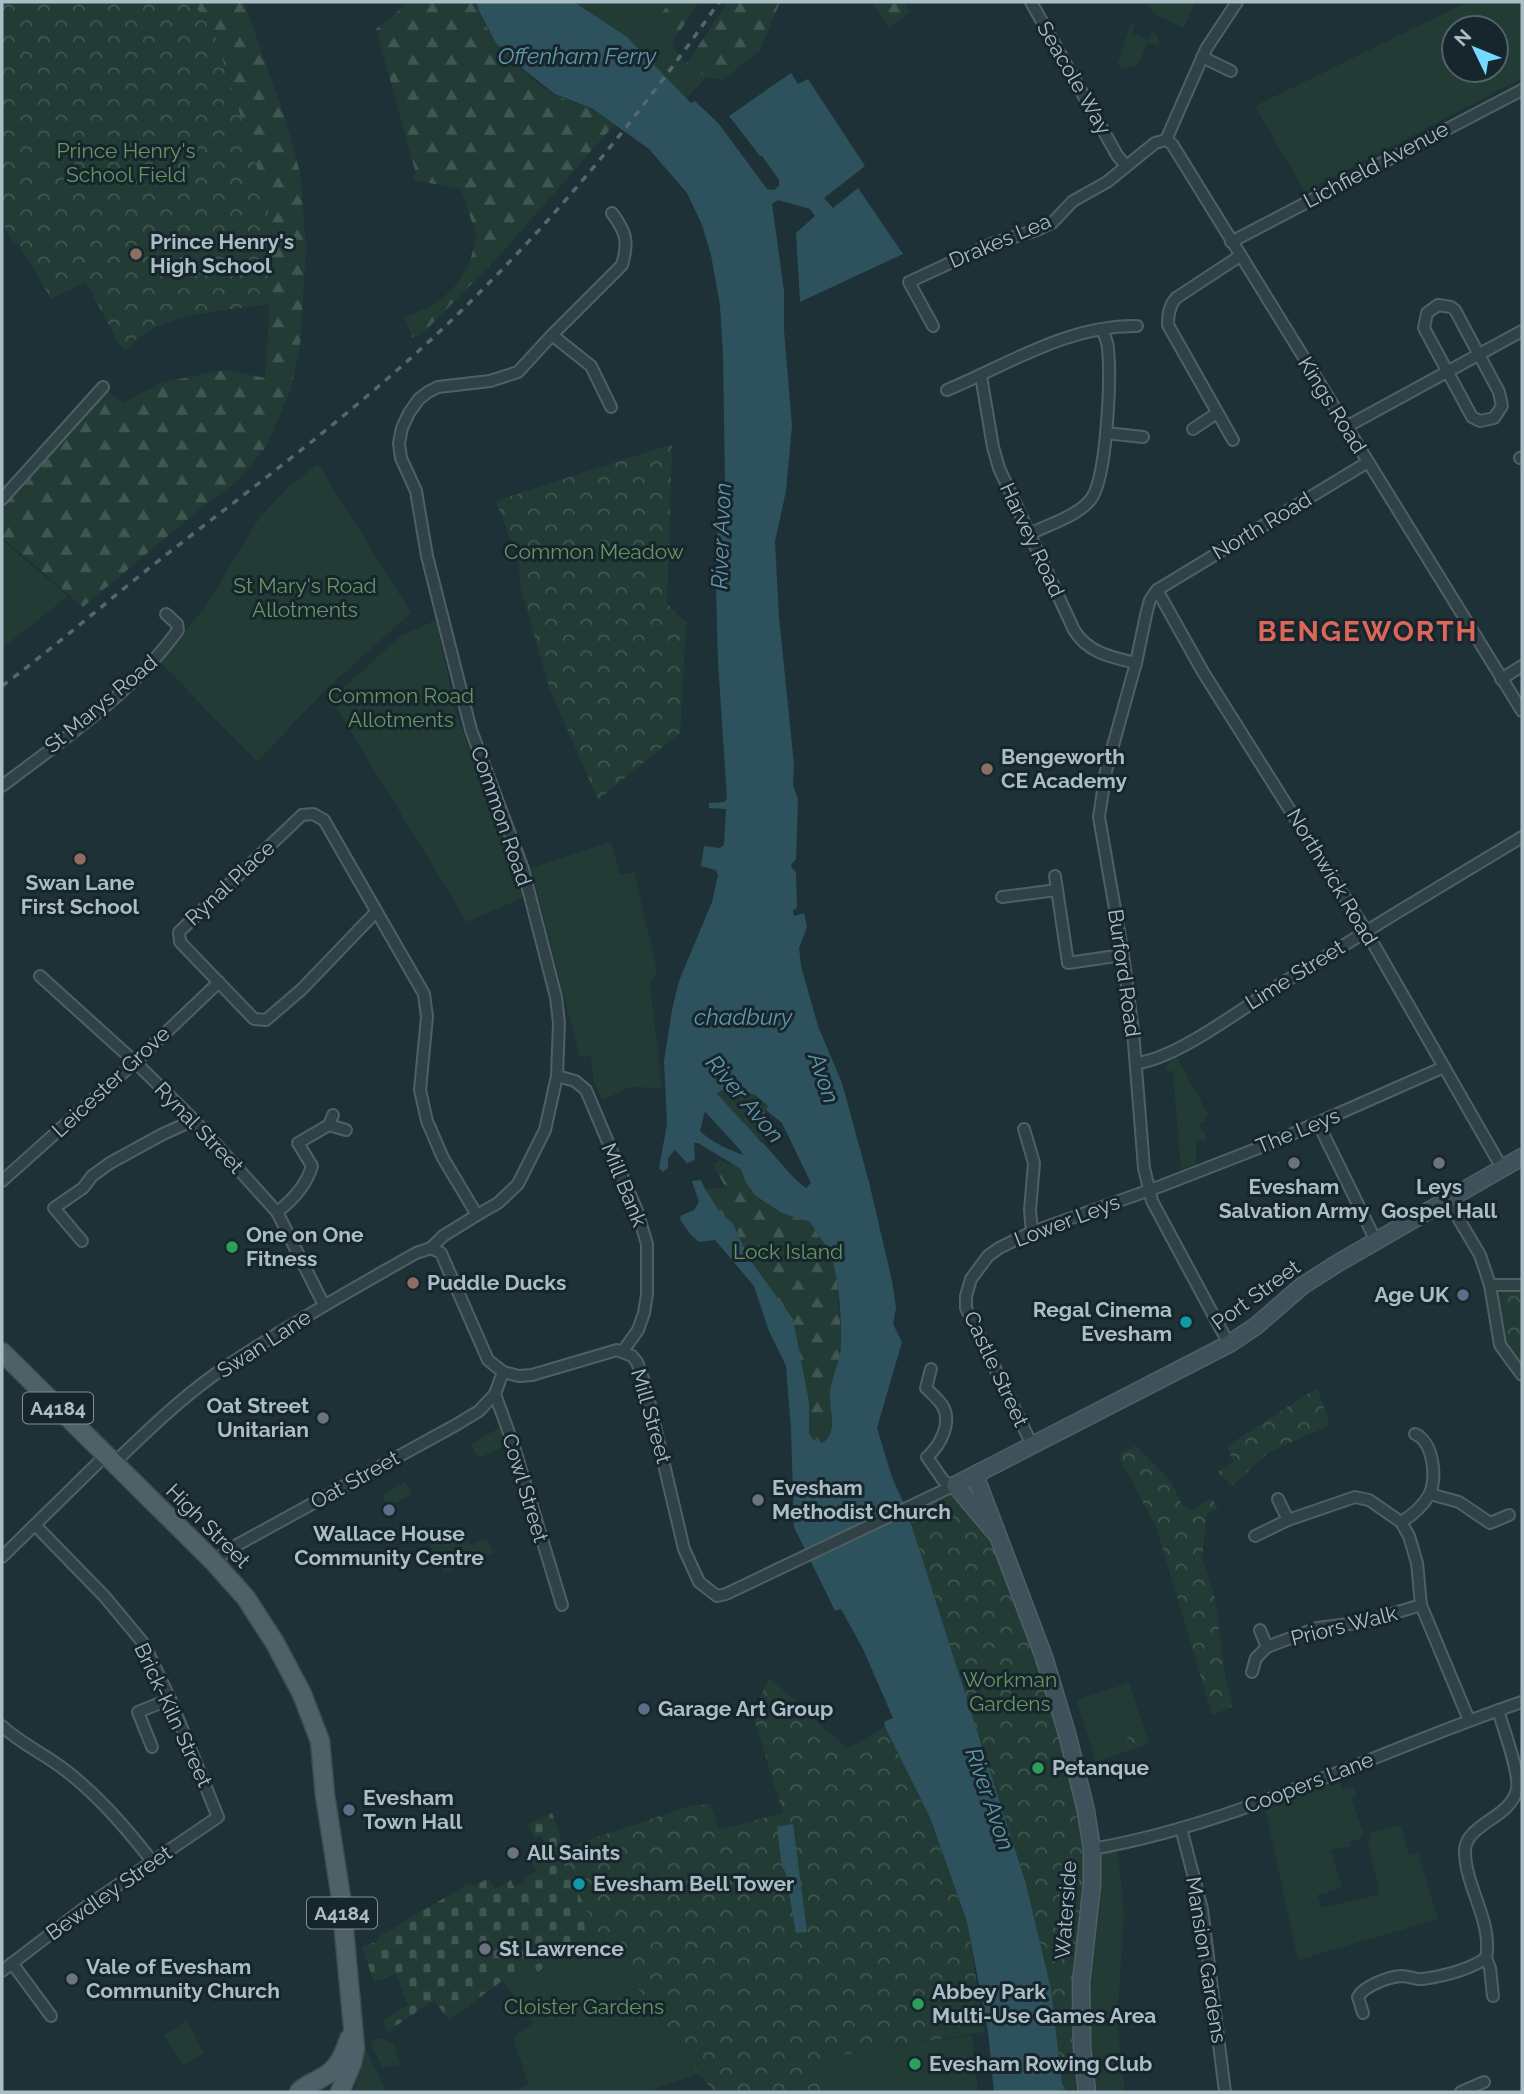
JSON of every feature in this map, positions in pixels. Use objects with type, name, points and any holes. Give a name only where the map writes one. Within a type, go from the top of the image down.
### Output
[{"type":"main road","name":"Port Street","points":[[953,1486],[1229,1344],[1256,1326],[1302,1286],[1522,1157]]},
{"type":"main road","name":"High Street","points":[[2,1352],[213,1561],[246,1598],[275,1643],[302,1694],[320,1741],[325,1795],[341,1898],[352,2032]]},
{"type":"main road","name":"Waterside","points":[[975,1475],[1053,1686],[1077,1772],[1091,1849],[1092,1884],[1081,1983],[1082,2047],[1087,2092]]},
{"type":"main road","name":"Waterside","points":[[953,1486],[972,1504],[997,1535]]},
{"type":"main road","name":"A4184","points":[[299,2092],[306,2084],[326,2076],[339,2062],[352,2032]]},
{"type":"main road","name":"A4184","points":[[340,2092],[355,2048],[352,2032]]},
{"type":"main road","points":[[314,2082],[322,2082],[333,2092]]},
{"type":"street","name":"Seacole Way","points":[[1031,2],[1117,155],[1126,166]]},
{"type":"street","points":[[1126,166],[1155,144],[1166,140],[1202,57],[1237,2]]},
{"type":"street","points":[[1202,57],[1231,71]]},
{"type":"street","name":"Lichfield Avenue","points":[[1231,242],[1522,90]]},
{"type":"street","name":"Kings Road","points":[[1166,140],[1172,144],[1522,711]]},
{"type":"street","name":"Drakes Lea","points":[[933,326],[909,282],[979,249],[1052,223],[1073,201],[1107,182],[1126,166]]},
{"type":"street","points":[[611,407],[591,366],[552,335],[622,265],[626,251],[625,234],[612,213]]},
{"type":"street","points":[[1233,440],[1168,325],[1168,316],[1176,298],[1240,256]]},
{"type":"street","points":[[1444,305],[1455,310],[1479,354],[1502,400],[1500,412],[1494,418],[1480,421],[1472,417],[1447,371],[1424,328],[1424,319],[1432,309],[1444,305]]},
{"type":"street","points":[[947,390],[1065,336],[1102,328],[1137,326]]},
{"type":"street","points":[[1030,534],[1078,510],[1090,500],[1101,477],[1106,433],[1108,348],[1102,328]]},
{"type":"street","points":[[1346,427],[1522,331]]},
{"type":"street","name":"Common Road","points":[[477,1215],[498,1203],[518,1184],[545,1130],[557,1076],[559,1023],[556,997],[523,869],[471,730],[427,556],[416,491],[401,458],[400,443],[402,428],[419,399],[438,387],[490,381],[518,372],[552,335]]},
{"type":"street","name":"Harvey Road","points":[[981,376],[999,468],[1080,640],[1105,655],[1136,663]]},
{"type":"street","points":[[2,499],[103,387]]},
{"type":"street","points":[[1193,429],[1217,413]]},
{"type":"street","points":[[1106,433],[1143,437]]},
{"type":"street","name":"North Road","points":[[1157,590],[1368,462]]},
{"type":"street","name":"Burford Road","points":[[1157,590],[1150,600],[1136,663],[1106,771],[1100,817],[1123,955],[1137,1063],[1144,1168],[1149,1190],[1152,1201],[1229,1344]]},
{"type":"street","name":"Northwick Road","points":[[1157,590],[1203,672],[1366,931],[1502,1168]]},
{"type":"street","name":"St Marys Road","points":[[2,786],[151,665],[178,630],[177,624],[166,614]]},
{"type":"street","points":[[1502,679],[1522,666]]},
{"type":"street","name":"Rynal Place","points":[[376,912],[302,989],[265,1020],[254,1019],[180,942],[179,932],[302,815],[313,814],[324,820],[424,994],[427,1017],[420,1090],[427,1121],[443,1158],[477,1215]]},
{"type":"street","name":"Lime Street","points":[[1137,1063],[1151,1062],[1185,1044],[1522,837]]},
{"type":"street","points":[[1055,876],[1068,963],[1123,955]]},
{"type":"street","points":[[1002,897],[1057,890]]},
{"type":"street","name":"Rynal Street","points":[[40,976],[194,1120],[277,1212],[324,1305]]},
{"type":"street","name":"Leicester Grove","points":[[2,1181],[135,1062],[219,982]]},
{"type":"street","name":"The Leys","points":[[1149,1190],[1318,1123],[1444,1067]]},
{"type":"street","name":"Mill Bank","points":[[557,1076],[575,1081],[586,1090],[637,1211],[647,1244],[647,1294],[644,1313],[638,1331],[623,1352]]},
{"type":"street","points":[[82,1241],[54,1208],[83,1188],[92,1176],[110,1163],[194,1120]]},
{"type":"street","points":[[277,1212],[302,1188],[312,1166],[298,1143],[331,1120],[345,1130]]},
{"type":"street","points":[[1318,1123],[1376,1241]]},
{"type":"street","points":[[1024,1129],[1034,1163],[1030,1210],[1032,1232]]},
{"type":"street","name":"Lower Leys","points":[[988,1256],[1032,1232],[1149,1190]]},
{"type":"street","points":[[1448,1201],[1480,1255],[1490,1284],[1500,1345],[1522,1375]]},
{"type":"street","points":[[477,1215],[443,1236],[431,1248],[441,1253],[485,1356],[503,1372],[495,1395]]},
{"type":"street","name":"Swan Lane","points":[[2,1557],[109,1460],[215,1375],[324,1305],[416,1252],[431,1248]]},
{"type":"street","name":"Castle Street","points":[[988,1256],[971,1279],[966,1308],[1032,1445]]},
{"type":"street","points":[[1490,1284],[1522,1285]]},
{"type":"street","name":"Mill Street","points":[[503,1372],[519,1376],[532,1375],[617,1350],[637,1362],[645,1384],[684,1549],[699,1582],[718,1596]]},
{"type":"street","points":[[931,1369],[926,1388],[944,1407],[945,1422],[937,1448],[927,1457],[943,1480],[953,1486]]},
{"type":"street","name":"Oat Street","points":[[213,1561],[237,1545],[454,1426],[479,1410],[495,1395]]},
{"type":"street","name":"Cowl Street","points":[[495,1395],[514,1447],[562,1605]]},
{"type":"street","points":[[1401,1522],[1412,1515],[1430,1494],[1433,1479],[1431,1458],[1424,1441],[1415,1434]]},
{"type":"street","name":"Port Street","points":[[718,1596],[736,1590],[953,1486]]},
{"type":"street","points":[[1430,1494],[1460,1502],[1490,1523],[1509,1515]]},
{"type":"street","points":[[1255,1536],[1287,1520],[1354,1497],[1370,1500],[1401,1522],[1409,1536],[1417,1563],[1421,1605],[1469,1720]]},
{"type":"street","points":[[1278,1499],[1287,1520]]},
{"type":"street","name":"Brick-Kiln Street","points":[[35,1525],[105,1597],[144,1644],[170,1699],[218,1817]]},
{"type":"street","name":"Priors Walk","points":[[1252,1672],[1256,1658],[1266,1647],[1317,1628],[1365,1622],[1421,1605]]},
{"type":"street","name":"Priors Walk","points":[[1260,1630],[1266,1647]]},
{"type":"street","points":[[152,1747],[138,1712],[170,1699]]},
{"type":"street","name":"Coopers Lane","points":[[1091,1849],[1181,1828],[1254,1804],[1522,1702]]},
{"type":"street","points":[[1493,1996],[1490,1968],[1486,1958],[1488,1950],[1485,1930],[1464,1853],[1470,1836],[1504,1810],[1517,1789],[1517,1776],[1498,1710]]},
{"type":"street","points":[[2,1726],[13,1736],[64,1768],[97,1797],[152,1861]]},
{"type":"street","name":"Bewdley Street","points":[[2,1971],[87,1906],[218,1817]]},
{"type":"street","name":"Mansion Gardens","points":[[1181,1828],[1202,1909],[1225,2092]]},
{"type":"street","points":[[1363,2013],[1358,1997],[1362,1990],[1399,1976],[1419,1980],[1440,1975],[1486,1958]]},
{"type":"street","points":[[12,1963],[51,2016]]},
{"type":"street","points":[[1461,2092],[1484,2082]]},
{"type":"green space","name":"Prince Henry's School Field","points":[[2,2],[193,2],[216,39],[268,203],[270,304],[212,312],[173,321],[139,338],[125,351],[86,282],[51,299],[19,244],[14,245],[2,221]]},
{"type":"green space","points":[[193,2],[244,2],[283,112],[300,172],[306,248],[300,345],[291,389],[266,447],[236,482],[83,607],[2,537],[2,504],[107,390],[123,403],[160,383],[224,370],[265,378],[270,304],[268,203],[216,39]]},
{"type":"green space","points":[[409,2],[476,2],[488,29],[519,68],[544,88],[591,109],[614,125],[499,256],[421,335],[412,337],[405,318],[439,302],[455,286],[468,267],[477,237],[461,189],[414,180],[415,170],[376,29]]},
{"type":"green space","points":[[574,2],[670,2],[655,23],[686,64],[706,77],[686,98],[627,37]]},
{"type":"green space","points":[[670,2],[699,2],[670,46],[654,23]]},
{"type":"green space","points":[[728,2],[780,2],[760,50],[723,80],[706,77],[686,64]]},
{"type":"green space","points":[[872,2],[904,2],[910,12],[889,27]]},
{"type":"green space","points":[[1145,2],[1195,2],[1184,28],[1154,14]]},
{"type":"green space","points":[[1467,2],[1522,2],[1522,78],[1305,192],[1255,106],[1440,15],[1440,84],[1510,84],[1510,14],[1443,14]]},
{"type":"green space","points":[[1131,23],[1135,25],[1132,33],[1148,40],[1152,32],[1157,35],[1159,42],[1158,46],[1148,42],[1138,65],[1125,68],[1118,63]]},
{"type":"green space","name":"Common Meadow","points":[[672,444],[667,604],[686,623],[680,733],[598,800],[549,687],[520,585],[519,562],[496,501]]},
{"type":"green space","name":"St Mary's Road Allotments","points":[[318,464],[411,613],[327,688],[257,762],[160,662],[205,607],[260,517],[293,483]]},
{"type":"green space","points":[[2,540],[68,596],[2,648]]},
{"type":"green space","name":"Common Road Allotments","points":[[436,620],[455,710],[524,897],[467,922],[331,699],[401,636]]},
{"type":"green space","points":[[611,842],[620,874],[634,872],[657,970],[650,986],[662,1088],[630,1087],[602,1100],[594,1082],[591,1056],[580,1057],[531,868]]},
{"type":"green space","points":[[1176,1056],[1209,1116],[1205,1118],[1206,1123],[1200,1123],[1206,1140],[1196,1142],[1196,1164],[1181,1169],[1173,1071],[1165,1071]]},
{"type":"green space","points":[[728,1087],[754,1095],[769,1106],[766,1110],[769,1138],[748,1143],[714,1095]]},
{"type":"green space","name":"Lock Island","points":[[720,1160],[741,1169],[782,1213],[810,1222],[830,1254],[837,1280],[842,1348],[830,1394],[830,1435],[822,1443],[807,1436],[803,1368],[732,1222],[722,1215],[705,1189],[726,1188],[713,1165]]},
{"type":"green space","points":[[1522,1289],[1522,1367],[1505,1345],[1505,1330],[1498,1299],[1500,1294],[1508,1290]]},
{"type":"green space","points":[[1317,1388],[1330,1425],[1269,1452],[1232,1486],[1218,1472],[1233,1461],[1227,1446]]},
{"type":"green space","points":[[499,1428],[506,1446],[478,1458],[471,1444]]},
{"type":"green space","points":[[1135,1446],[1172,1483],[1182,1505],[1191,1510],[1212,1498],[1218,1508],[1207,1514],[1202,1558],[1215,1598],[1226,1681],[1233,1706],[1212,1715],[1157,1529],[1118,1455]]},
{"type":"green space","points":[[405,1482],[412,1494],[388,1507],[382,1495]]},
{"type":"green space","name":"Workman Gardens","points":[[955,1485],[1013,1572],[1092,1849],[1081,1983],[1087,2092],[1063,2092],[1051,1989],[1026,1884],[907,1511]]},
{"type":"green space","points":[[463,1527],[470,1545],[487,1538],[493,1553],[444,1572],[429,1544]]},
{"type":"green space","points":[[770,1678],[847,1749],[885,1727],[929,1818],[968,1926],[984,2032],[823,2058],[826,2092],[715,2092],[698,2074],[597,1930],[556,1849],[562,1841],[570,1846],[690,1806],[710,1804],[719,1830],[783,1813],[752,1711]]},
{"type":"green space","points":[[1129,1683],[1149,1744],[1096,1762],[1076,1700]]},
{"type":"green space","points":[[1134,1715],[1141,1741],[1129,1744],[1122,1718]]},
{"type":"green space","points":[[1339,1778],[1342,1790],[1354,1787],[1356,1796],[1351,1798],[1363,1833],[1360,1839],[1350,1842],[1351,1846],[1331,1850],[1342,1888],[1317,1895],[1321,1908],[1380,1894],[1368,1841],[1369,1833],[1401,1825],[1409,1856],[1418,1853],[1438,1919],[1298,1960],[1265,1807]]},
{"type":"green space","points":[[552,1813],[562,1841],[556,1849],[597,1930],[538,1972],[529,1961],[449,2020],[434,2000],[387,2032],[384,2020],[408,2005],[396,1974],[374,1982],[362,1947],[376,1942],[378,1937],[468,1884],[476,1885],[489,1878],[495,1889],[511,1880],[514,1887],[524,1881],[523,1879],[537,1871],[530,1859],[548,1849],[541,1835],[535,1838],[528,1824]]},
{"type":"green space","points":[[1117,1844],[1124,1912],[1117,2023],[1125,2092],[1087,2092],[1092,1849]]},
{"type":"green space","name":"Cloister Gardens","points":[[597,1930],[698,2074],[646,2092],[509,2092],[529,2085],[513,2037],[533,2023],[502,1980],[529,1961],[539,1972]]},
{"type":"green space","points":[[187,2021],[204,2053],[183,2065],[164,2035]]},
{"type":"green space","points":[[972,2035],[978,2092],[826,2092],[823,2058]]},
{"type":"green space","points":[[379,2038],[394,2043],[400,2064],[383,2068],[370,2042]]},
{"type":"green space","points":[[365,2048],[387,2092],[355,2092],[362,2049]]},
{"type":"water","name":"chadbury","points":[[476,2],[574,2],[627,37],[691,103],[695,101],[719,124],[767,189],[774,190],[779,186],[779,180],[729,116],[791,73],[798,84],[808,79],[865,166],[824,198],[833,208],[858,188],[903,254],[800,302],[796,233],[815,216],[810,209],[778,200],[772,204],[784,291],[784,330],[792,426],[786,491],[775,541],[779,617],[794,765],[793,785],[798,799],[796,859],[791,865],[793,870],[786,879],[794,916],[804,913],[807,927],[799,948],[801,966],[818,1026],[842,1083],[892,1281],[896,1308],[893,1324],[902,1342],[877,1428],[892,1477],[907,1511],[1026,1884],[1051,1989],[1063,2092],[994,2092],[988,2031],[967,1922],[930,1818],[885,1727],[884,1722],[893,1718],[863,1649],[841,1609],[835,1611],[794,1527],[786,1366],[769,1331],[754,1286],[715,1240],[699,1242],[681,1221],[680,1216],[694,1210],[699,1202],[692,1181],[701,1180],[722,1215],[732,1222],[750,1260],[793,1319],[809,1402],[809,1434],[822,1443],[827,1439],[832,1427],[830,1393],[841,1346],[839,1299],[830,1254],[810,1222],[782,1213],[756,1196],[746,1183],[741,1169],[698,1143],[694,1143],[695,1160],[687,1163],[675,1150],[668,1158],[668,1168],[663,1172],[659,1168],[667,1124],[664,1061],[672,1010],[679,981],[712,902],[718,875],[716,870],[701,866],[704,846],[720,848],[724,845],[726,809],[709,808],[709,803],[724,802],[727,799],[718,663],[715,550],[725,486],[723,355],[720,305],[711,255],[702,225],[687,193],[649,149],[593,109],[555,94],[523,69],[496,43]],"holes":[[[728,1087],[755,1095],[768,1106],[766,1110],[782,1123],[811,1183],[806,1188],[762,1142],[751,1140],[745,1145],[749,1151],[747,1156],[722,1146],[700,1131],[706,1107],[718,1115],[724,1108],[714,1095]]]},
{"type":"water","points":[[793,1824],[807,1932],[796,1933],[777,1827]]},
{"type":"waterway","points":[[790,874],[791,905]]},
{"type":"waterway","name":"River Avon","points":[[701,1092],[748,1143],[764,1166]]},
{"type":"railway","points":[[2,686],[330,427],[444,327],[513,258],[576,188],[635,116],[719,2]]},
{"type":"place","name":"Prince Henry's High School","points":[[136,254]]},
{"type":"place","name":"Bengeworth CE Academy","points":[[987,769]]},
{"type":"place","name":"Swan Lane First School","points":[[80,859]]},
{"type":"place","name":"Evesham Salvation Army","points":[[1294,1163]]},
{"type":"place","name":"Leys Gospel Hall","points":[[1439,1163]]},
{"type":"place","name":"One on One Fitness","points":[[232,1247]]},
{"type":"place","name":"Puddle Ducks","points":[[413,1283]]},
{"type":"place","name":"Age UK","points":[[1463,1295]]},
{"type":"place","name":"Regal Cinema Evesham","points":[[1186,1322]]},
{"type":"place","name":"Oat Street Unitarian","points":[[323,1418]]},
{"type":"place","name":"Evesham Methodist Church","points":[[758,1500]]},
{"type":"place","name":"Wallace House Community Centre","points":[[389,1510]]},
{"type":"place","name":"Garage Art Group","points":[[644,1709]]},
{"type":"place","name":"Petanque","points":[[1038,1768]]},
{"type":"place","name":"Evesham Town Hall","points":[[349,1810]]},
{"type":"place","name":"All Saints","points":[[513,1853]]},
{"type":"place","name":"Evesham Bell Tower","points":[[579,1884]]},
{"type":"place","name":"St Lawrence","points":[[485,1949]]},
{"type":"place","name":"Vale of Evesham Community Church","points":[[72,1979]]},
{"type":"place","name":"Abbey Park Multi-Use Games Area","points":[[918,2004]]},
{"type":"place","name":"Evesham Rowing Club","points":[[915,2064]]},
{"type":"district","name":"BENGEWORTH","points":[[1368,631]]},
{"type":"water label","name":"Offenham Ferry","points":[[577,56]]},
{"type":"water label","name":"Avon","points":[[824,1078]]}]
